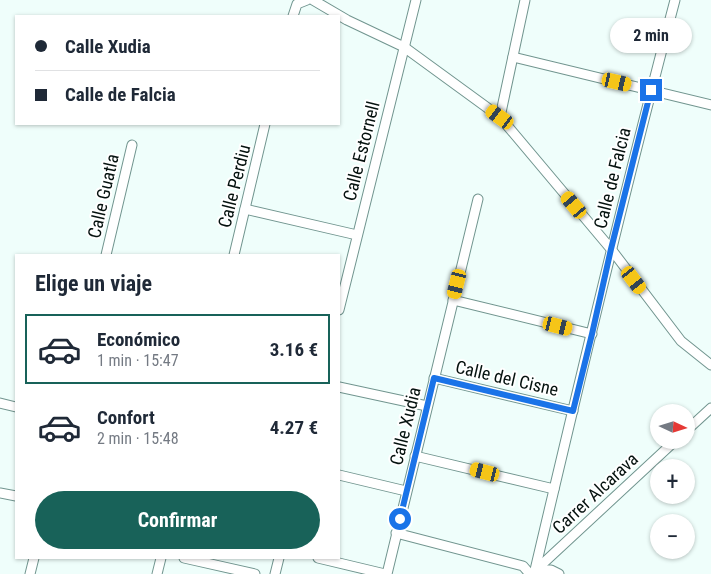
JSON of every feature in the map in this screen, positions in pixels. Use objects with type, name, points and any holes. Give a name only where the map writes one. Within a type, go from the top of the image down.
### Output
[{"type":"street","points":[[292,15],[297,4],[308,0]]},
{"type":"street","points":[[313,0],[338,15]]},
{"type":"street","name":"Calle Estornell","points":[[340,306],[416,0]]},
{"type":"street","points":[[500,117],[526,0]]},
{"type":"street","name":"Calle de Falcia","points":[[532,571],[554,489],[611,249],[675,0]]},
{"type":"street","points":[[340,16],[404,47],[500,117],[611,249],[681,341],[711,365]]},
{"type":"street","points":[[513,57],[711,105]]},
{"type":"street","name":"Calle Perdiu","points":[[234,254],[265,125]]},
{"type":"street","name":"Calle Guatla","points":[[106,254],[132,145]]},
{"type":"street","name":"Calle Xudia","points":[[386,574],[478,199]]},
{"type":"street","points":[[245,209],[357,235]]},
{"type":"street","points":[[453,300],[592,334]]},
{"type":"street","name":"Calle del Cisne","points":[[434,378],[573,411]]},
{"type":"street","points":[[340,387],[427,406]]},
{"type":"street","points":[[0,403],[15,407]]},
{"type":"street","points":[[695,423],[711,408]]},
{"type":"street","name":"Carrer Alcarava","points":[[532,571],[559,550],[666,449]]},
{"type":"street","points":[[415,456],[554,489]]},
{"type":"street","points":[[340,475],[406,491]]},
{"type":"street","points":[[0,493],[15,496]]},
{"type":"street","points":[[396,533],[524,566],[532,571],[544,569],[558,573]]},
{"type":"street","name":"Carrer Alcarava","points":[[558,573],[556,561],[559,550]]},
{"type":"street","points":[[30,574],[34,559]]},
{"type":"street","points":[[157,574],[161,559]]},
{"type":"street","points":[[188,559],[255,574]]},
{"type":"street","points":[[275,574],[279,559]]},
{"type":"street","points":[[322,559],[386,574]]},
{"type":"route","points":[[400,519],[434,378],[573,411],[651,90]]}]
